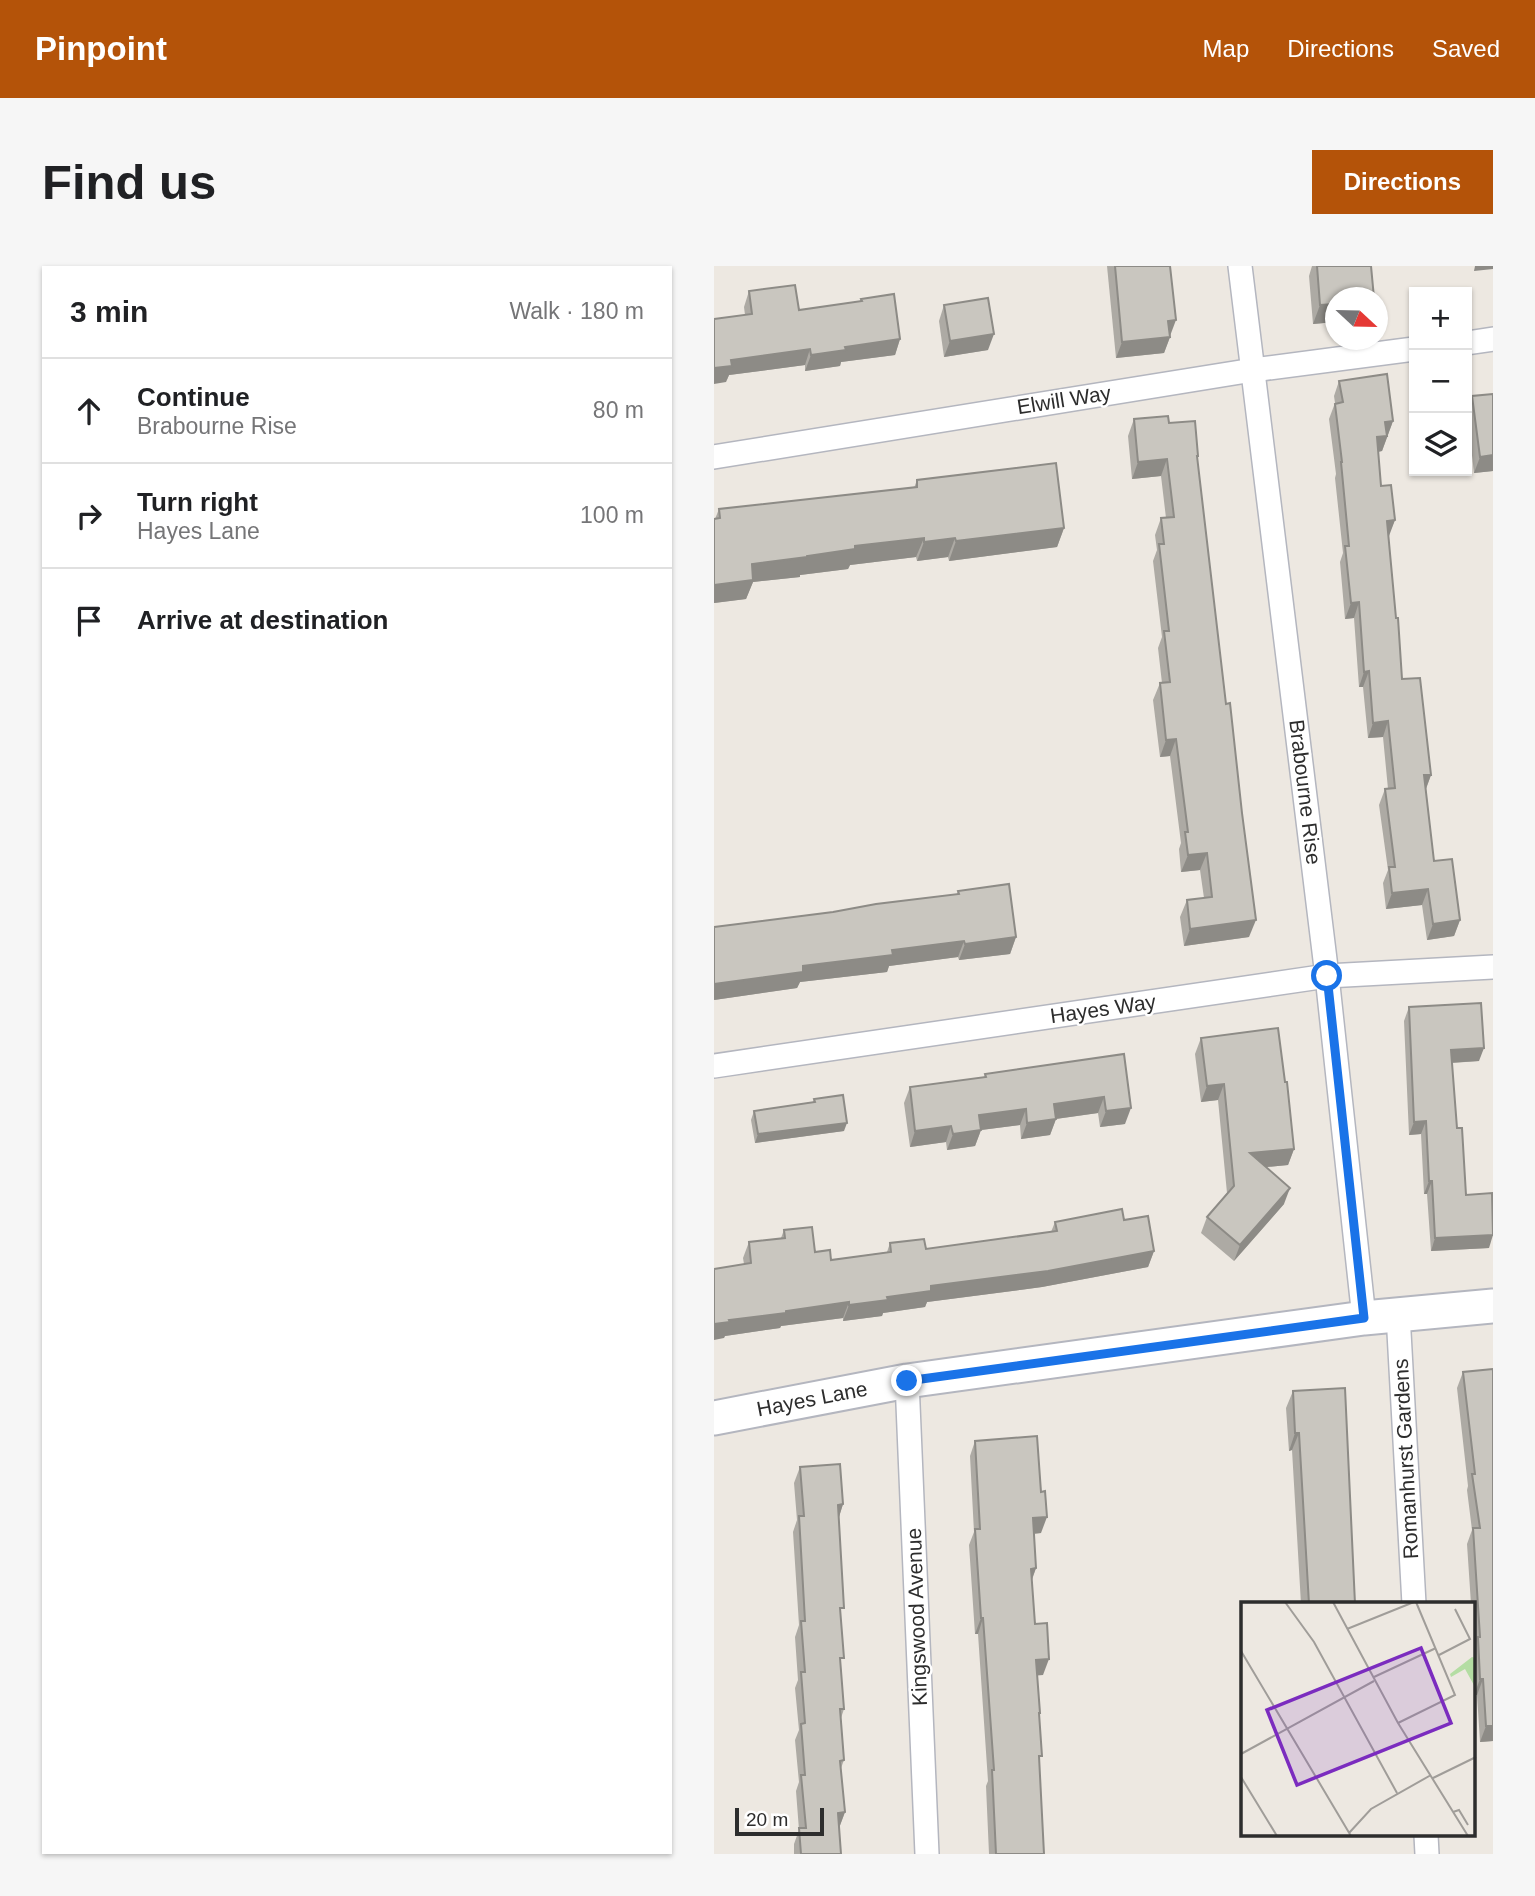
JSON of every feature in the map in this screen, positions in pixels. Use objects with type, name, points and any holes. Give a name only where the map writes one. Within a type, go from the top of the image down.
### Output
[{"type":"main road","name":"Hayes Lane","points":[[714,1418],[907,1381],[1364,1318],[1493,1306]]},
{"type":"street","name":"Brabourne Rise","points":[[1240,266],[1327,976],[1364,1318]]},
{"type":"street","points":[[1472,341],[1493,339]]},
{"type":"street","name":"Elwill Way","points":[[714,457],[1253,370],[1409,350]]},
{"type":"street","name":"Hayes Way","points":[[714,1066],[1327,976],[1493,967]]},
{"type":"street","name":"Romanhurst Gardens","points":[[1398,1314],[1414,1602]]},
{"type":"street","name":"Kingswood Avenue","points":[[907,1381],[927,1854]]},
{"type":"street","points":[[1426,1836],[1427,1854]]},
{"type":"building","points":[[1115,266],[1170,266],[1176,320],[1168,321],[1170,337],[1122,342]]},
{"type":"building","points":[[1317,266],[1371,266],[1373,287],[1325,287],[1325,305],[1320,305]]},
{"type":"building","points":[[795,285],[799,310],[894,294],[900,339],[811,355],[810,349],[731,360],[732,366],[714,368],[714,319],[752,314],[749,291]]},
{"type":"building","points":[[988,298],[994,334],[950,341],[944,305]]},
{"type":"building","points":[[1387,374],[1393,421],[1385,422],[1387,436],[1377,437],[1381,486],[1391,485],[1395,520],[1387,521],[1402,679],[1420,678],[1431,775],[1424,775],[1434,861],[1452,859],[1460,920],[1433,924],[1428,889],[1392,893],[1389,867],[1395,867],[1385,789],[1395,788],[1388,721],[1373,723],[1369,671],[1364,672],[1359,602],[1351,603],[1345,546],[1349,546],[1335,404],[1343,402],[1339,381]]},
{"type":"building","points":[[1493,394],[1493,455],[1480,457],[1472,396]]},
{"type":"building","points":[[1168,416],[1169,423],[1195,421],[1226,704],[1230,703],[1256,920],[1190,929],[1187,900],[1212,897],[1207,853],[1188,855],[1185,832],[1188,832],[1176,739],[1166,740],[1160,683],[1170,682],[1164,631],[1169,631],[1159,544],[1164,544],[1161,518],[1174,517],[1167,459],[1138,462],[1134,419]]},
{"type":"building","points":[[1056,463],[1064,528],[956,541],[955,538],[924,542],[924,538],[855,546],[855,549],[752,564],[753,580],[714,585],[714,519],[720,518],[719,509],[917,487],[917,480]]},
{"type":"building","points":[[1009,884],[1016,937],[892,950],[893,955],[803,966],[803,972],[714,984],[714,927],[959,894],[958,891]]},
{"type":"building","points":[[1481,1003],[1484,1048],[1451,1050],[1457,1128],[1462,1128],[1466,1195],[1492,1193],[1493,1235],[1435,1238],[1426,1121],[1414,1122],[1409,1007]]},
{"type":"building","points":[[1278,1028],[1294,1149],[1250,1153],[1290,1188],[1240,1245],[1207,1217],[1234,1186],[1224,1084],[1207,1086],[1201,1038]]},
{"type":"building","points":[[1124,1054],[1131,1108],[1106,1111],[1104,1097],[1054,1104],[1056,1119],[1027,1123],[1026,1109],[979,1115],[981,1130],[953,1134],[951,1126],[915,1131],[910,1087]]},
{"type":"building","points":[[843,1095],[847,1123],[758,1134],[754,1111]]},
{"type":"building","points":[[1122,1209],[1124,1220],[1148,1216],[1154,1251],[1048,1271],[931,1286],[931,1291],[887,1297],[888,1300],[849,1305],[849,1302],[714,1324],[714,1269],[751,1263],[749,1242],[785,1238],[784,1230],[812,1227],[815,1252],[830,1250],[831,1260],[891,1252],[890,1243],[924,1239],[926,1249],[1057,1231],[1055,1222]]},
{"type":"building","points":[[1493,1369],[1493,1726],[1486,1726],[1483,1679],[1480,1679],[1473,1528],[1480,1528],[1472,1474],[1475,1474],[1463,1372]]},
{"type":"building","points":[[1345,1388],[1355,1602],[1309,1602],[1299,1433],[1295,1433],[1293,1391]]},
{"type":"building","points":[[1037,1436],[1041,1492],[1045,1491],[1047,1517],[1033,1518],[1036,1568],[1031,1569],[1035,1624],[1047,1623],[1049,1659],[1036,1660],[1044,1854],[996,1854],[994,1770],[975,1529],[980,1529],[975,1441]]},
{"type":"building","points":[[840,1464],[843,1504],[838,1505],[844,1608],[840,1608],[844,1658],[840,1658],[844,1709],[840,1709],[844,1760],[840,1761],[845,1812],[838,1813],[841,1854],[801,1854],[799,1828],[806,1828],[801,1775],[805,1775],[801,1672],[805,1672],[801,1621],[805,1621],[799,1516],[804,1516],[800,1467]]},
{"type":"route","points":[[907,1381],[1364,1318],[1327,976]]}]
